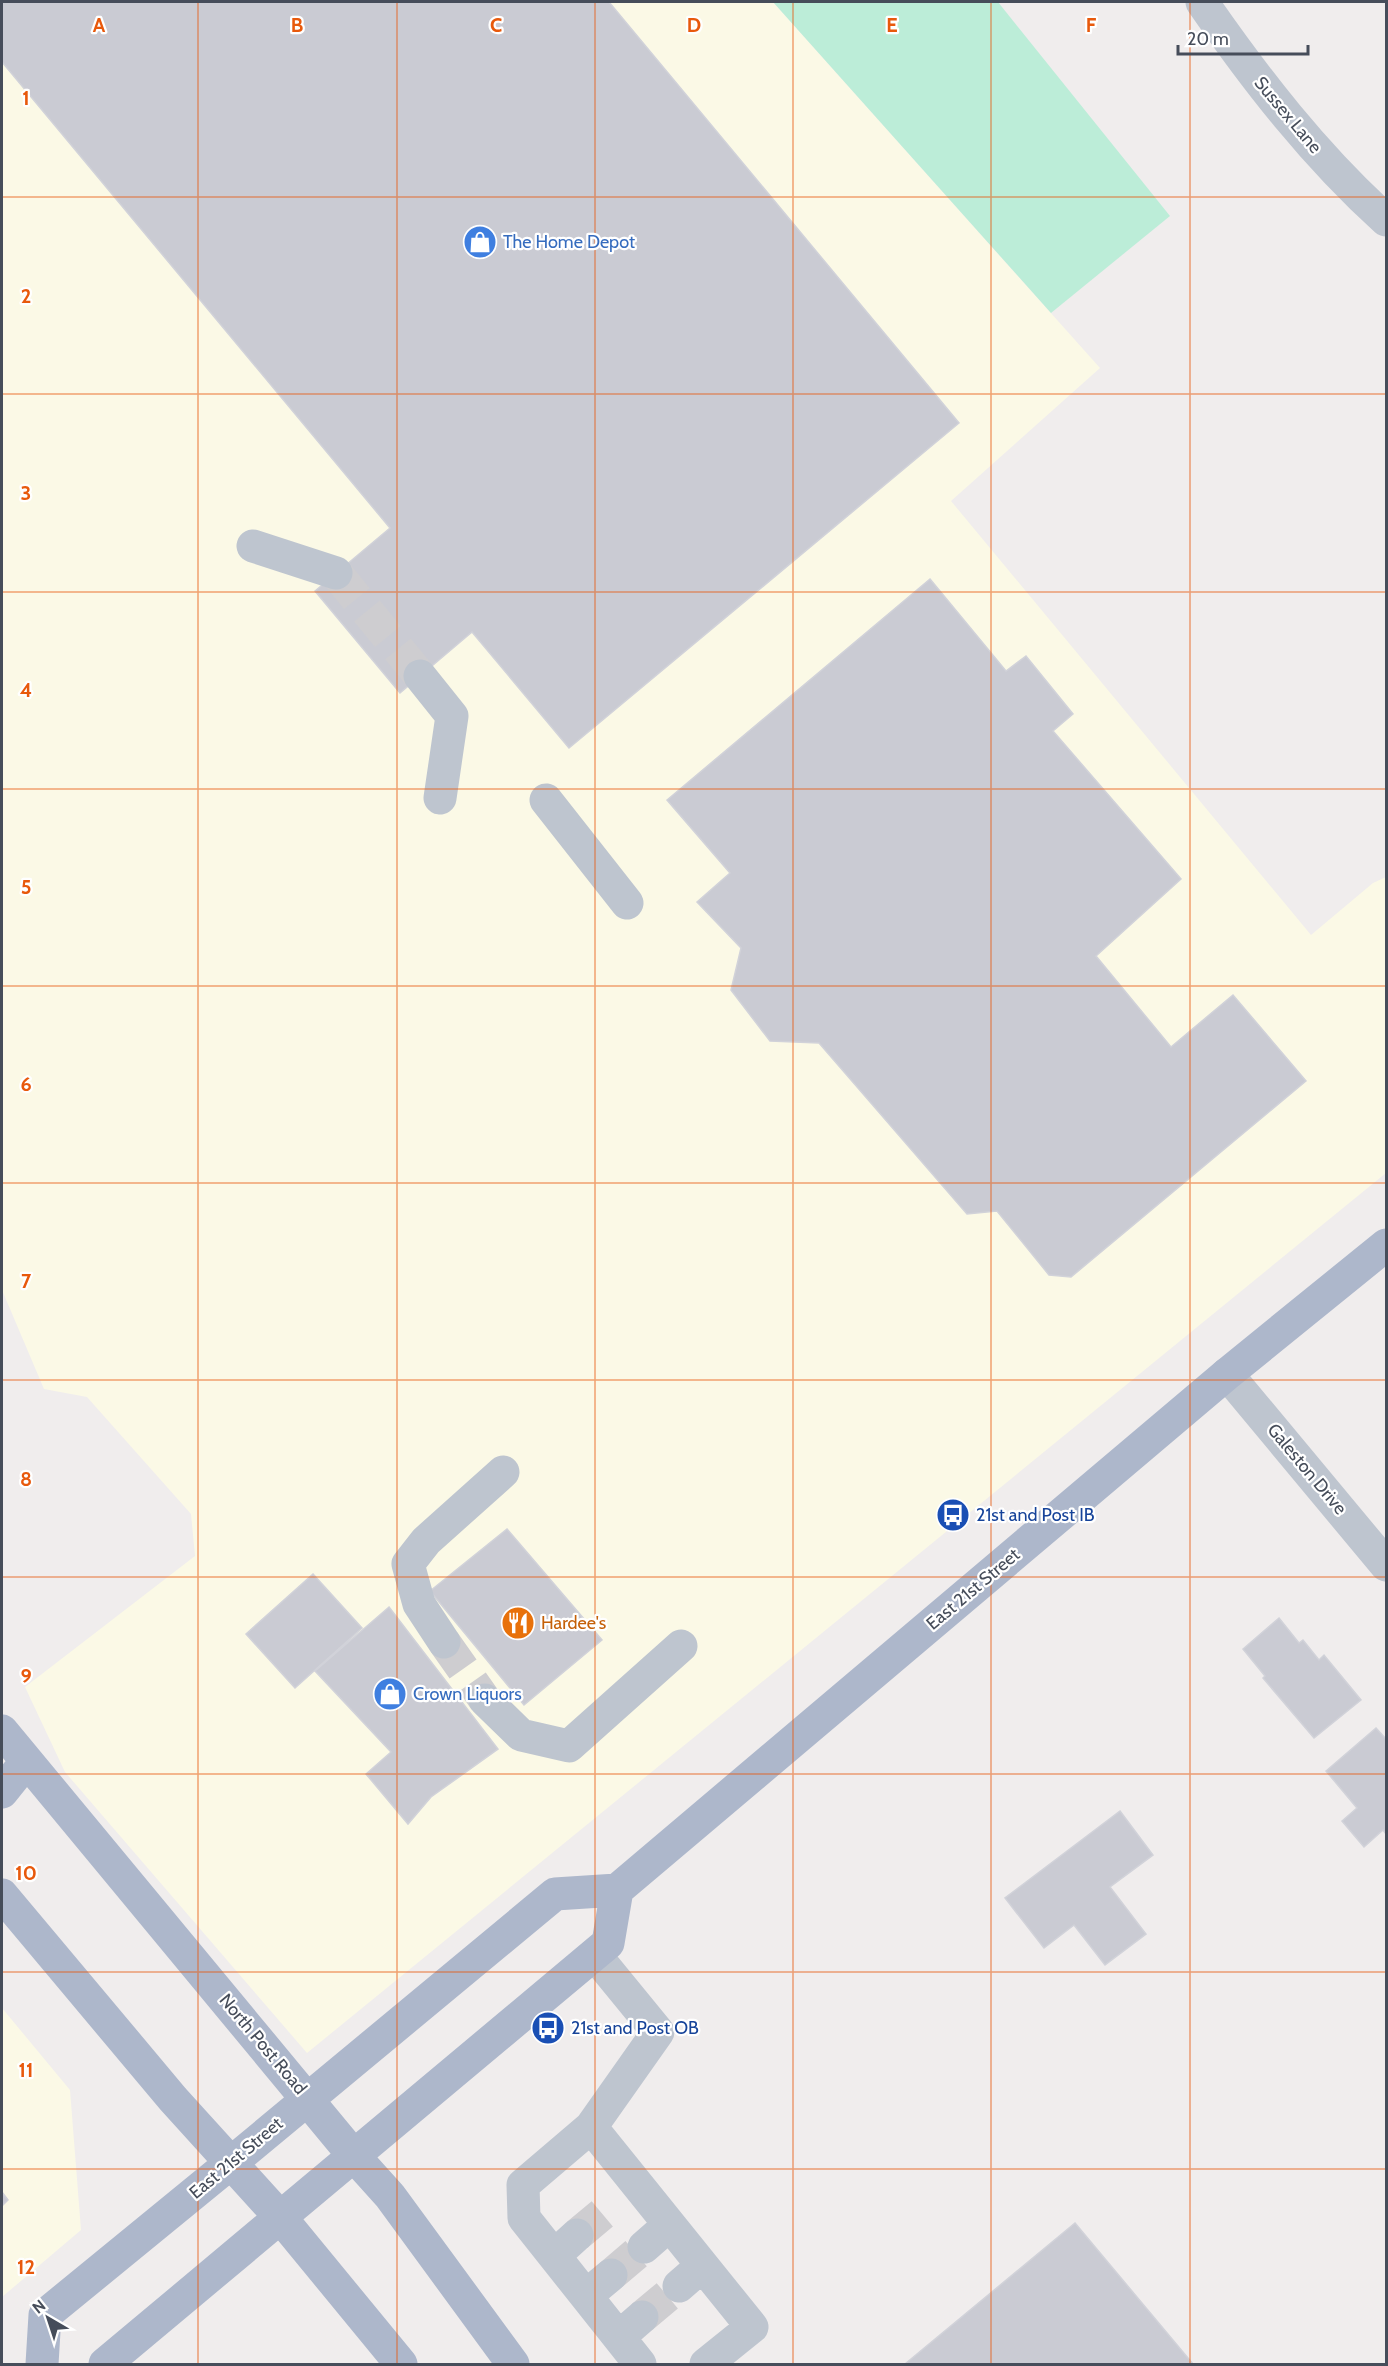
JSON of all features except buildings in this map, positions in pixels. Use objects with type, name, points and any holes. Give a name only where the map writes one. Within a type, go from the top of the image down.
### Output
[{"type":"main road","name":"East 21st Street","points":[[42,2364],[45,2315],[555,1894],[617,1890],[1227,1374],[1386,1245]]},
{"type":"main road","name":"North Post Road","points":[[2,1731],[354,2156],[390,2196],[513,2364]]},
{"type":"main road","points":[[2,1792],[26,1762]]},
{"type":"main road","points":[[105,2364],[608,1943],[617,1890]]},
{"type":"main road","points":[[2,1895],[173,2099],[281,2218],[401,2364]]},
{"type":"street","name":"Sussex Lane","points":[[1202,2],[1278,106],[1317,150],[1386,220]]},
{"type":"street","points":[[253,546],[336,573]]},
{"type":"street","points":[[420,676],[452,716],[440,798]]},
{"type":"street","points":[[546,800],[627,903]]},
{"type":"street","name":"Galeston Drive","points":[[1227,1374],[1386,1565]]},
{"type":"street","points":[[444,1642],[419,1604],[408,1564],[426,1540],[503,1472]]},
{"type":"street","points":[[485,1700],[521,1734],[569,1746],[681,1646]]},
{"type":"street","points":[[595,1955],[658,2032],[591,2127],[523,2185],[524,2218],[566,2245],[587,2295],[630,2327],[640,2364]]},
{"type":"street","points":[[591,2127],[625,2195],[656,2236],[691,2276],[752,2327],[706,2364]]},
{"type":"street","points":[[587,2295],[611,2274]]},
{"type":"shaded area","points":[[2,2],[773,2],[1100,368],[951,501],[1311,935],[1373,883],[1386,877],[1386,1173],[307,2053],[65,1772],[25,1687],[195,1556],[191,1514],[87,1397],[44,1389],[2,1290]]},
{"type":"shaded area","points":[[2,2008],[70,2090],[81,2230],[2,2297]]},
{"type":"green space","points":[[773,2],[998,2],[1170,216],[1051,313]]},
{"type":"tunnel","points":[[336,573],[420,676]]},
{"type":"tunnel","points":[[444,1642],[485,1700]]},
{"type":"tunnel","points":[[577,2235],[614,2204]]},
{"type":"tunnel","points":[[611,2275],[644,2247]]},
{"type":"tunnel","points":[[642,2317],[679,2286]]},
{"type":"place","name":"The Home Depot","points":[[480,242]]},
{"type":"place","name":"21st and Post IB","points":[[953,1515]]},
{"type":"place","name":"Hardee's","points":[[518,1623]]},
{"type":"place","name":"Crown Liquors","points":[[390,1694]]},
{"type":"place","name":"21st and Post OB","points":[[548,2028]]}]
